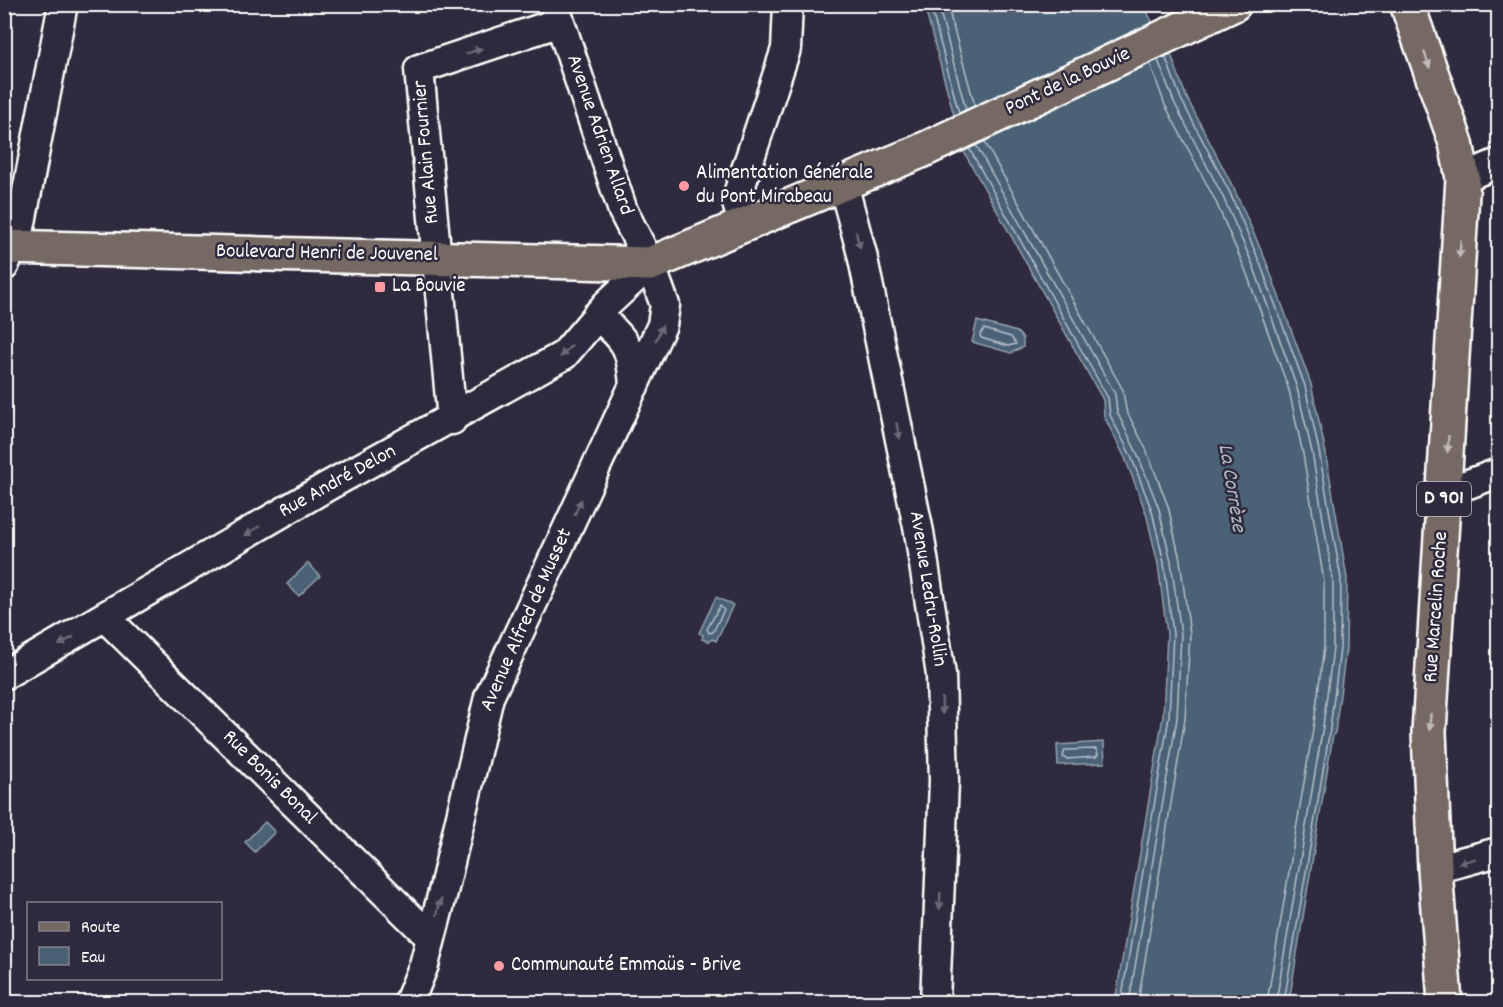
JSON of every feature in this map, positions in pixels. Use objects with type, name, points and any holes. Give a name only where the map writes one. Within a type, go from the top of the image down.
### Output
[{"type":"main road","name":"Rue Marcelin Roche","points":[[1407,4],[1456,143],[1463,178],[1429,732],[1435,869],[1445,1002]]},
{"type":"main road","name":"Pont de la Bouvie","points":[[650,264],[921,151],[1225,9]]},
{"type":"main road","name":"Boulevard Henri de Jouvenel","points":[[7,254],[436,257],[650,264]]},
{"type":"street","points":[[7,254],[20,228],[63,4]]},
{"type":"street","points":[[744,226],[736,200],[786,49],[788,4]]},
{"type":"street","name":"Rue Alain Fournier","points":[[452,420],[419,69],[557,13]]},
{"type":"street","name":"Avenue Adrien Allard","points":[[557,13],[623,211],[650,264]]},
{"type":"street","points":[[1463,178],[1498,163]]},
{"type":"street","name":"Avenue Ledru-Rollin","points":[[843,184],[862,254],[919,532],[941,675],[944,781],[935,1002]]},
{"type":"street","name":"Rue André Delon","points":[[4,675],[106,618],[326,488],[564,356],[597,315],[650,264]]},
{"type":"street","name":"Avenue Alfred de Musset","points":[[409,1002],[431,938],[489,697],[662,326],[665,305],[650,264]]},
{"type":"street","name":"Avenue Alfred de Musset","points":[[597,315],[618,334],[632,356],[634,386]]},
{"type":"street","points":[[1445,490],[1498,473]]},
{"type":"street","name":"Rue Bonis Bonal","points":[[106,618],[431,938]]},
{"type":"street","points":[[1435,869],[1498,852]]},
{"type":"water","name":"La Corrèze","points":[[924,5],[1143,5],[1172,57],[1186,96],[1235,191],[1266,261],[1311,384],[1325,449],[1347,578],[1346,649],[1335,733],[1289,1002],[1115,1002],[1163,716],[1167,634],[1158,564],[1146,513],[1125,458],[1104,416],[1103,400],[964,152]]},
{"type":"water","points":[[977,321],[1017,332],[1023,338],[1023,347],[1011,353],[972,342]]},
{"type":"water","points":[[308,563],[320,576],[299,596],[287,584]]},
{"type":"water","points":[[716,597],[733,605],[716,641],[712,639],[709,642],[702,639],[703,635],[699,633]]},
{"type":"water","points":[[1104,742],[1105,763],[1058,765],[1057,745]]},
{"type":"water","points":[[265,822],[275,832],[255,852],[245,842]]},
{"type":"place","name":"Alimentation Générale du Pont Mirabeau","points":[[684,186]]},
{"type":"place","name":"La Bouvie","points":[[380,287]]},
{"type":"place","name":"Communauté Emmaüs - Brive","points":[[499,966]]}]
